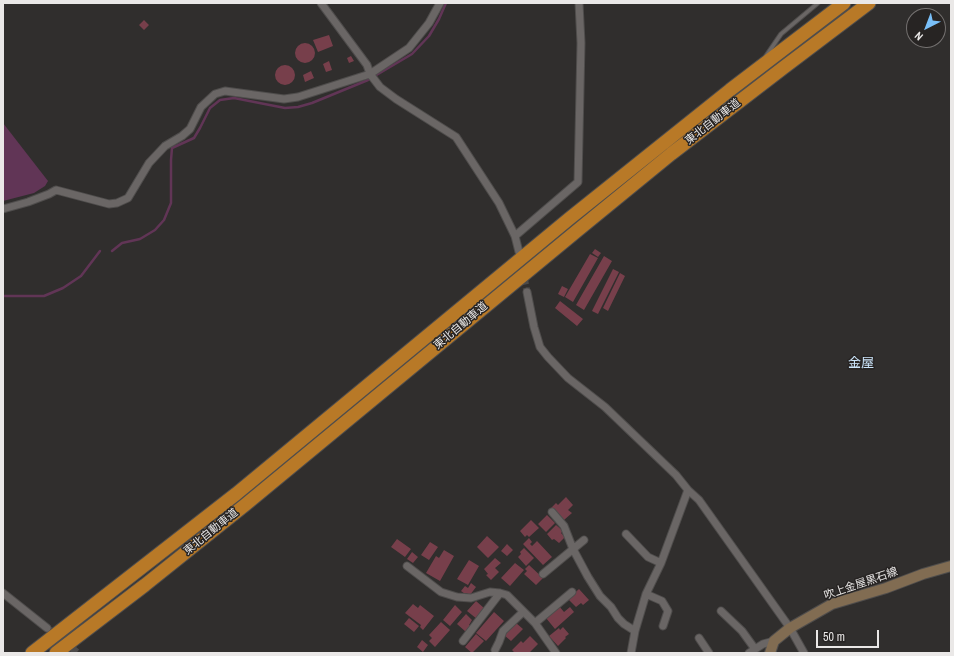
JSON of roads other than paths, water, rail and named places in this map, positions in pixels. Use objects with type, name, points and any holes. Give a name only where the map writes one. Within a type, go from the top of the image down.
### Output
[{"type":"highway","name":"東北自動車道","points":[[32,653],[236,494],[570,218],[757,69],[844,3]]},
{"type":"highway","name":"東北自動車道","points":[[56,653],[245,505],[666,159],[869,3]]},
{"type":"main road","name":"吹上金屋黒石線","points":[[774,641],[790,628],[832,604],[951,566]]},
{"type":"main road","points":[[770,653],[774,641]]},
{"type":"street","points":[[321,3],[367,65],[371,76],[380,87],[396,99],[456,137],[499,203],[515,236],[519,252]]},
{"type":"street","points":[[3,209],[28,202],[56,190],[110,204],[117,203],[128,198],[149,163],[165,146],[182,136],[190,129],[201,106],[215,94],[225,91],[284,99],[306,95],[371,76],[409,48],[429,24],[440,3]]},
{"type":"street","points":[[515,236],[578,182],[580,43],[578,3]]},
{"type":"street","points":[[527,292],[536,337],[540,346],[548,357],[568,378],[605,407],[676,475],[688,490],[699,500],[790,628],[804,653]]},
{"type":"street","points":[[631,653],[635,631],[646,594],[661,563],[688,490]]},
{"type":"street","points":[[552,512],[564,526],[573,549],[588,578],[600,596],[611,607],[618,618],[635,631]]},
{"type":"street","points":[[626,534],[648,557],[661,563]]},
{"type":"street","points":[[543,574],[584,540]]},
{"type":"street","points":[[407,566],[441,592],[457,597],[471,598],[490,592],[507,595],[535,623],[556,653]]},
{"type":"street","points":[[535,623],[572,592]]},
{"type":"street","points":[[3,593],[47,628]]},
{"type":"street","points":[[463,641],[500,593]]},
{"type":"street","points":[[646,594],[662,601],[668,611],[664,626]]},
{"type":"street","points":[[721,611],[742,631],[756,649]]},
{"type":"street","points":[[495,650],[503,631],[523,612]]},
{"type":"street","points":[[700,638],[709,653]]},
{"type":"street","points":[[749,653],[763,644],[774,641]]},
{"type":"lane","points":[[757,69],[781,34],[818,3]]},
{"type":"waterway","points":[[112,251],[122,243],[140,239],[155,230],[164,220],[171,203],[172,148],[194,138],[210,108],[220,100],[234,98],[285,108],[298,107],[312,103],[368,80],[412,54],[429,36],[446,3]]},
{"type":"waterway","points":[[3,296],[44,296],[63,288],[81,276],[100,251]]},
{"type":"tunnel","points":[[520,257],[527,292]]},
{"type":"tunnel","points":[[47,628],[78,653]]},
{"type":"district","name":"金屋","points":[[861,364]]}]
